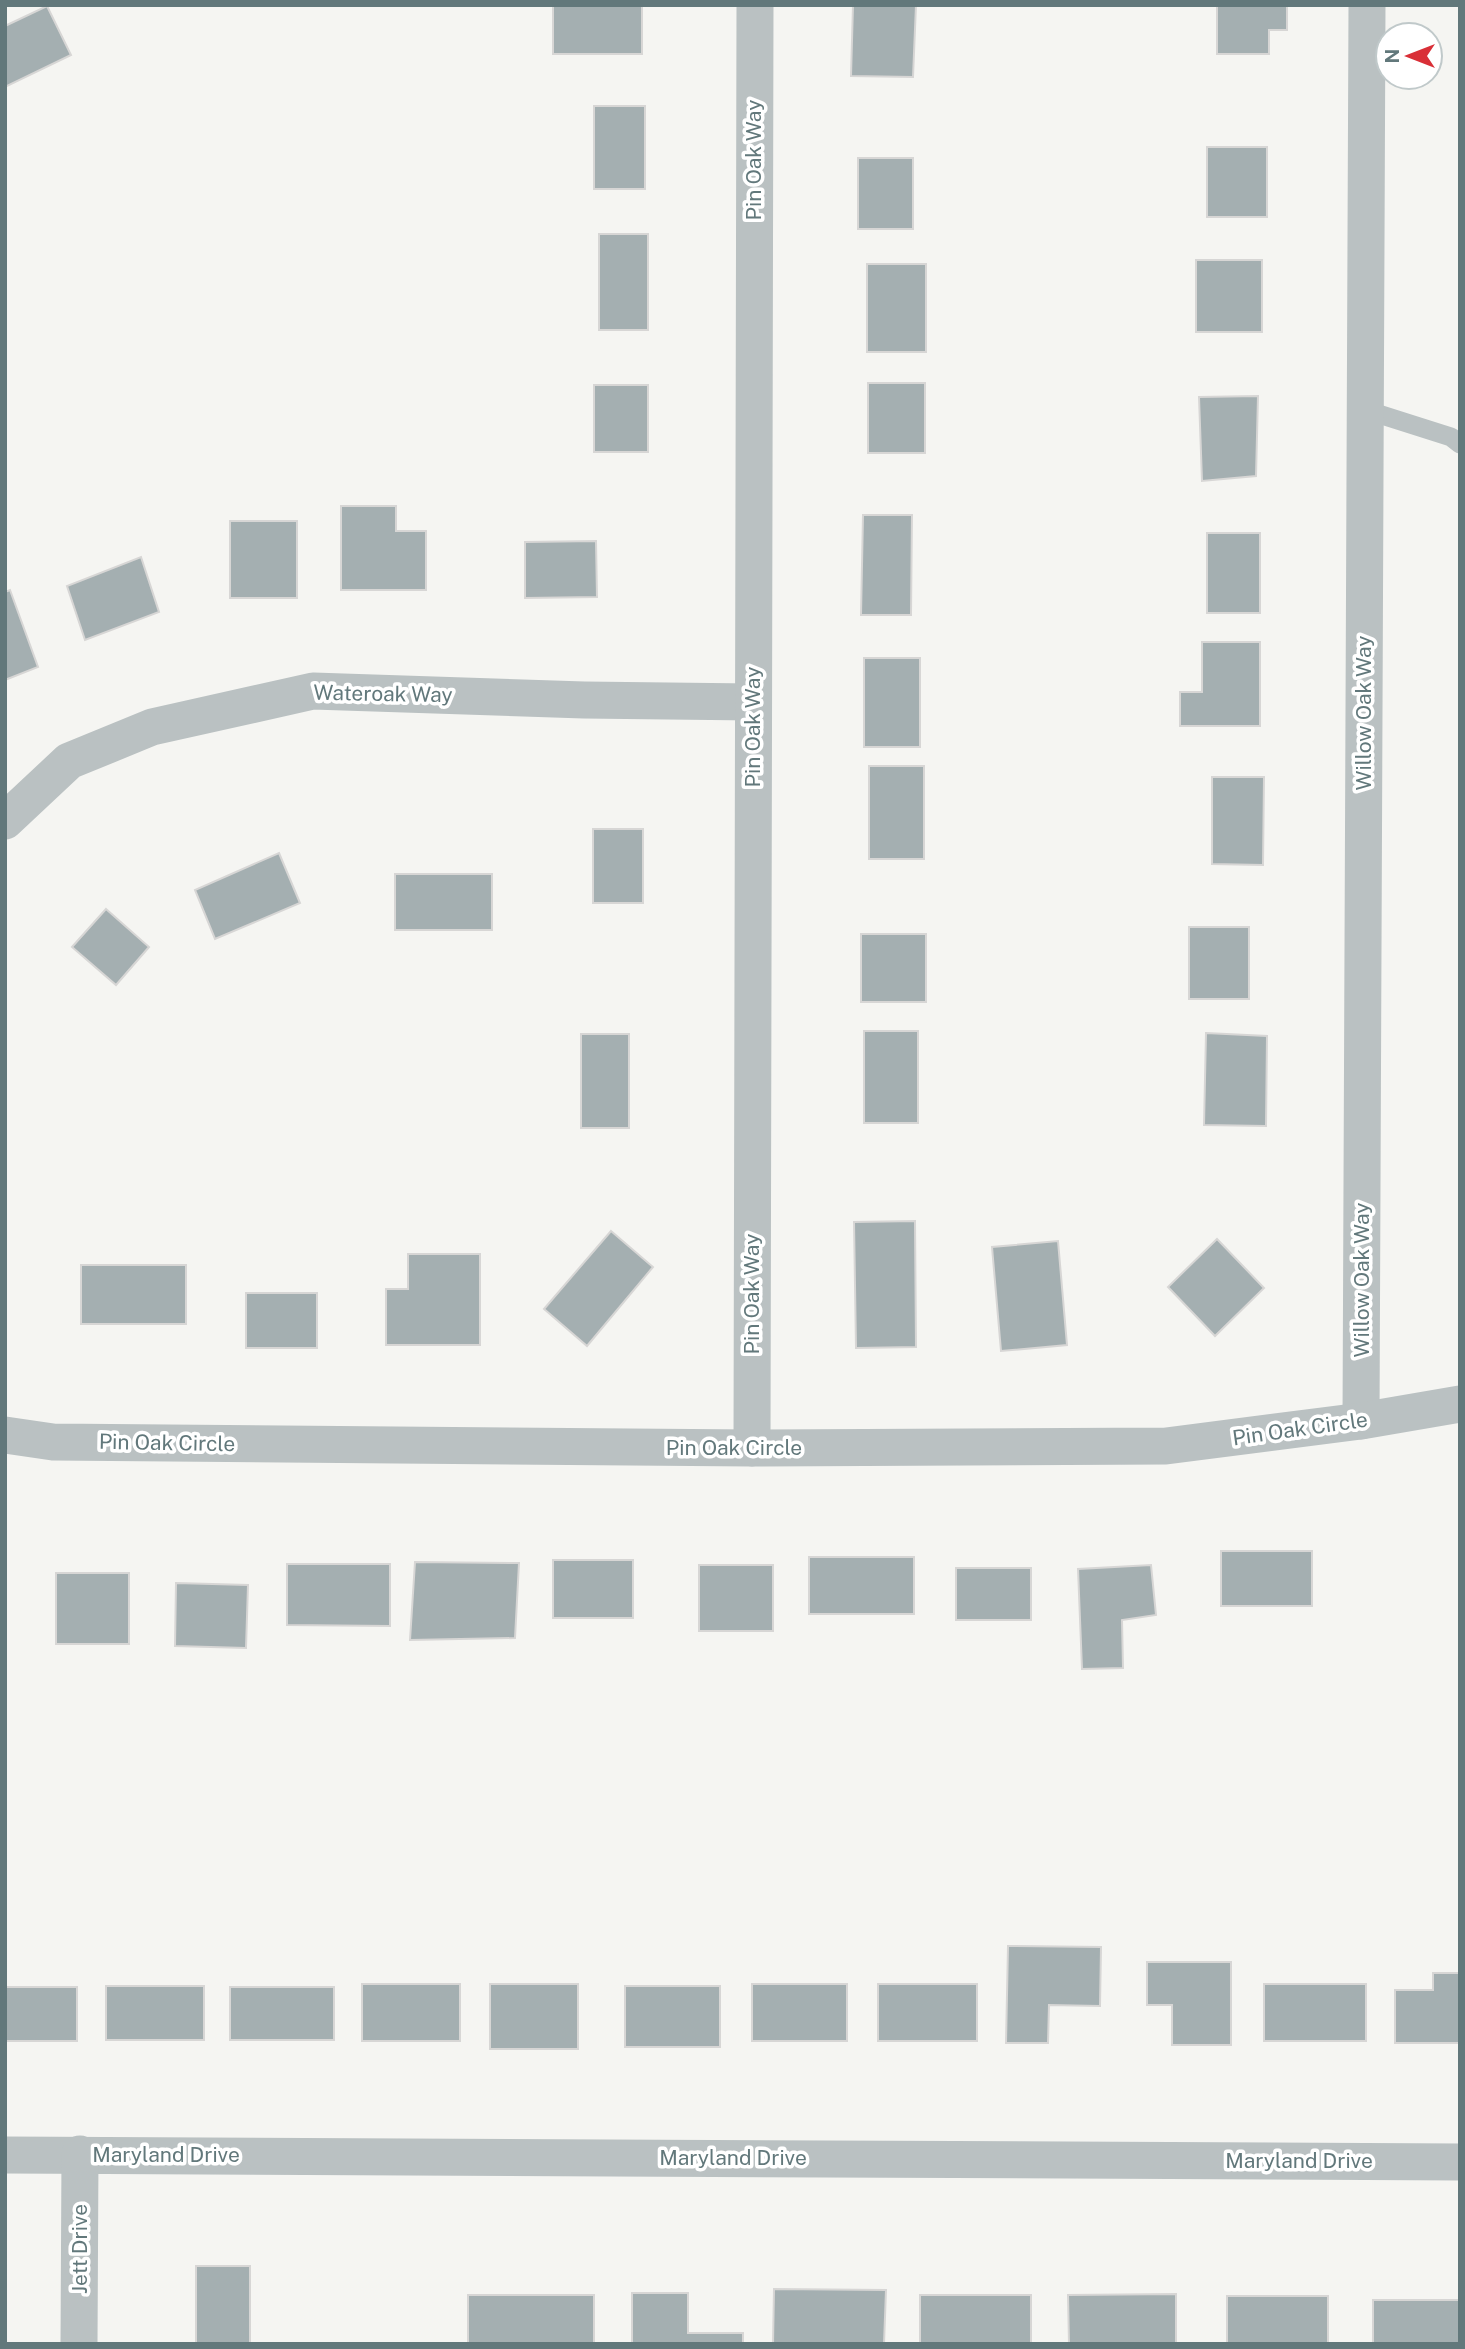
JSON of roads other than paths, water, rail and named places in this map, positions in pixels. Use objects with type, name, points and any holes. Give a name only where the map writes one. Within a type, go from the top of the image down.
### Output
[{"type":"street","name":"Pin Oak Way","points":[[752,1448],[755,5]]},
{"type":"street","name":"Willow Oak Way","points":[[1361,1421],[1367,5]]},
{"type":"street","name":"Wateroak Way","points":[[5,821],[69,761],[152,727],[313,691],[584,700],[753,702]]},
{"type":"street","name":"Pin Oak Circle","points":[[5,1435],[53,1442],[752,1448],[1167,1446],[1361,1421],[1460,1405]]},
{"type":"street","name":"Jett Drive","points":[[79,2344],[80,2154]]},
{"type":"street","name":"Maryland Drive","points":[[5,2155],[1460,2162]]},
{"type":"lane","points":[[1366,410],[1451,437],[1460,444]]}]
